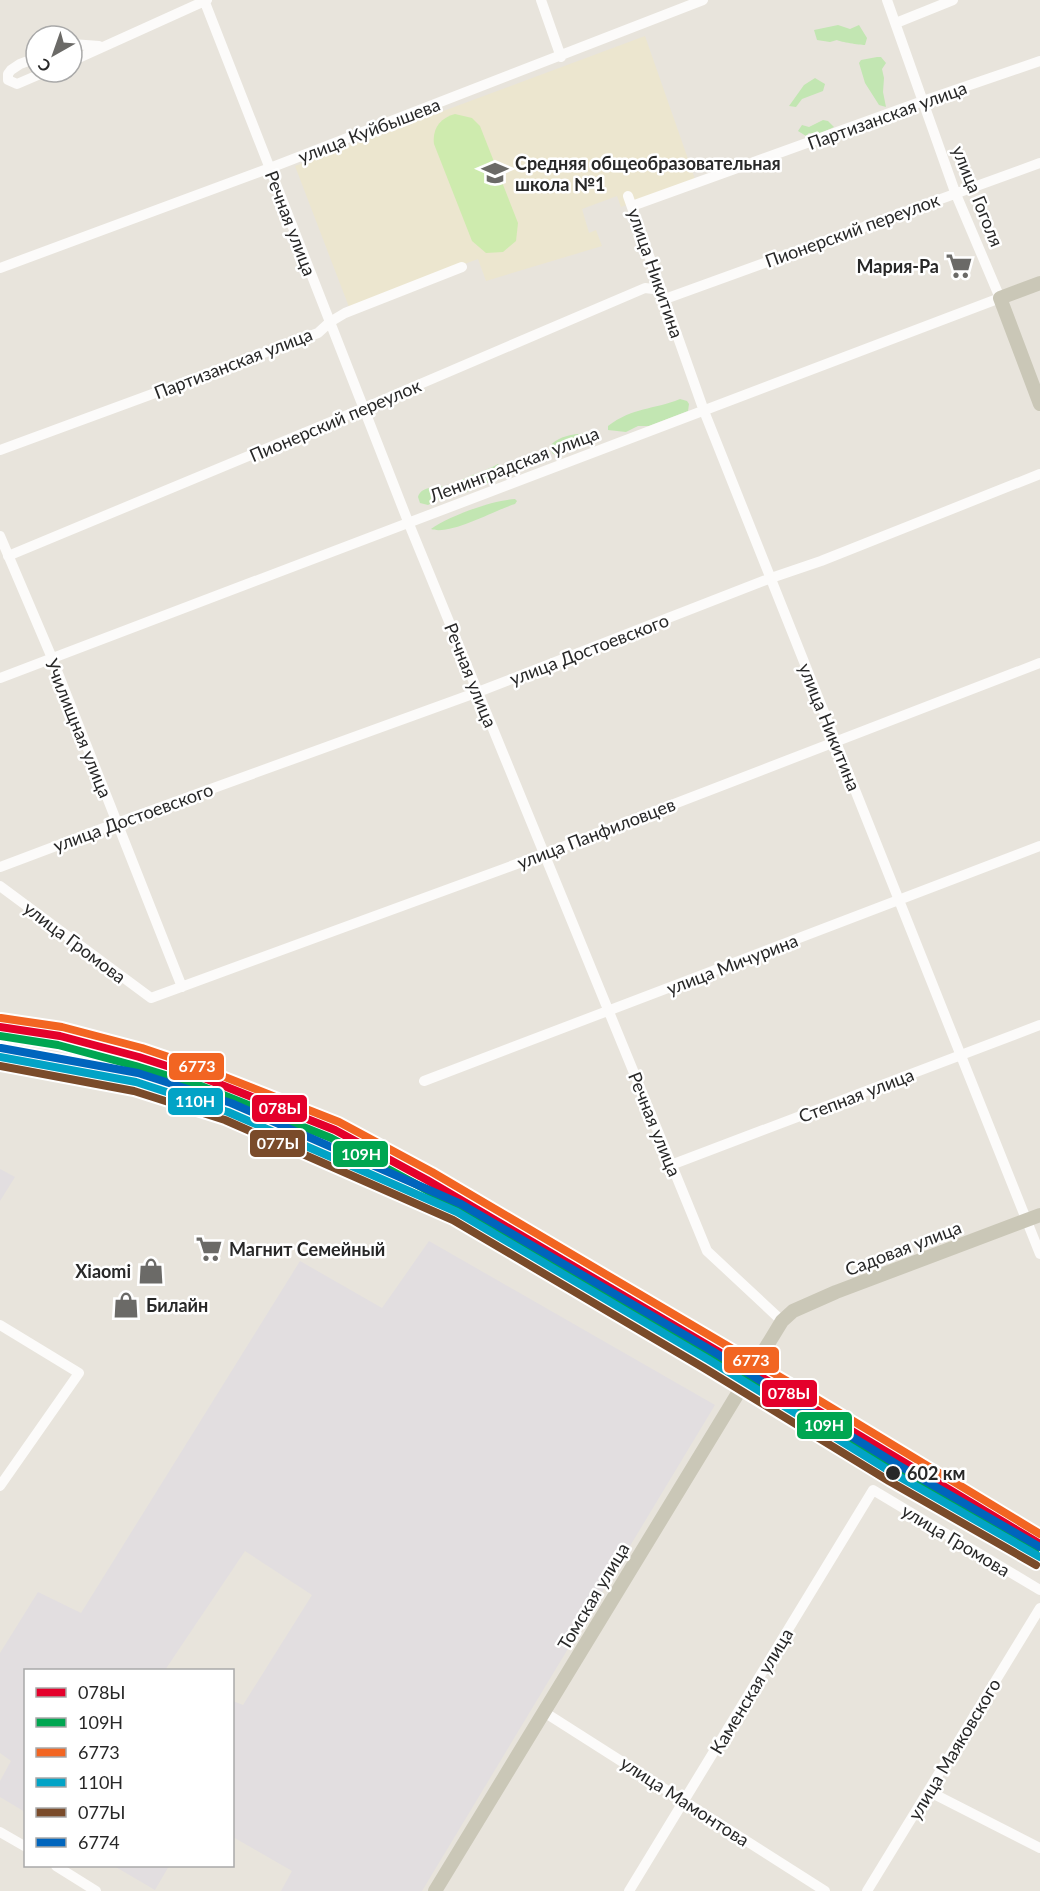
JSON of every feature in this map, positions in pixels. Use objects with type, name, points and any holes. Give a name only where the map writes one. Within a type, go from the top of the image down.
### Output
[{"type":"main road","name":"Ленинградская улица","points":[[1000,298],[1040,283]]},
{"type":"main road","name":"улица Гоголя","points":[[1000,298],[1040,404]]},
{"type":"main road","name":"Садовая улица","points":[[782,1321],[793,1311],[836,1292],[1034,1217]]},
{"type":"main road","name":"Томская улица","points":[[435,1891],[782,1321]]},
{"type":"street","points":[[84,54],[205,0]]},
{"type":"street","name":"Речная улица","points":[[205,0],[409,524],[707,1251],[782,1321]]},
{"type":"street","points":[[541,0],[561,57]]},
{"type":"street","name":"улица Куйбышева","points":[[0,268],[270,168],[703,0]]},
{"type":"street","name":"улица Гоголя","points":[[887,0],[955,192],[1000,298]]},
{"type":"street","points":[[896,23],[953,0]]},
{"type":"street","points":[[84,45],[102,46]]},
{"type":"street","name":"Партизанская улица","points":[[630,201],[1040,61]]},
{"type":"street","points":[[24,64],[11,70],[8,80],[17,84],[24,81]]},
{"type":"street","name":"Пионерский переулок","points":[[8,556],[645,288],[663,295],[1040,163]]},
{"type":"street","name":"улица Никитина","points":[[630,201],[704,411],[961,1055],[1034,1217],[1040,1254]]},
{"type":"street","name":"Партизанская улица","points":[[0,450],[318,333],[345,313],[462,267]]},
{"type":"street","name":"Ленинградская улица","points":[[0,678],[1000,298]]},
{"type":"street","name":"улица Достоевского","points":[[0,867],[117,822],[478,692],[771,578],[821,561],[1040,474]]},
{"type":"street","name":"Училищная улица","points":[[0,536],[52,658],[182,987]]},
{"type":"street","name":"улица Панфиловцев","points":[[151,998],[544,854],[1040,663]]},
{"type":"street","name":"улица Мичурина","points":[[424,1081],[1040,846]]},
{"type":"street","name":"улица Громова","points":[[0,886],[151,998]]},
{"type":"street","name":"Степная улица","points":[[671,1165],[1040,1025]]},
{"type":"street","points":[[0,1325],[79,1373],[0,1486]]},
{"type":"street","name":"улица Громова","points":[[873,1490],[1040,1590]]},
{"type":"street","name":"Каменская улица","points":[[629,1891],[873,1490]]},
{"type":"street","name":"улица Маяковского","points":[[867,1891],[1040,1608]]},
{"type":"street","name":"улица Мамонтова","points":[[544,1712],[825,1891]]},
{"type":"street","points":[[928,1791],[1040,1848]]},
{"type":"street","points":[[0,1832],[24,1846]]},
{"type":"street","points":[[58,1867],[96,1891]]},
{"type":"shaded area","name":"Средняя общеобразовательная школа №1","points":[[645,36],[695,179],[621,207],[617,196],[582,209],[589,233],[596,230],[602,246],[486,281],[478,259],[349,307],[295,166]]},
{"type":"shaded area","points":[[0,1169],[15,1177],[0,1201]]},
{"type":"shaded area","points":[[429,1241],[715,1405],[422,1891],[281,1891],[292,1871],[234,1838],[234,1701],[243,1705],[312,1595],[245,1551],[166,1669],[24,1669],[24,1811],[0,1797],[0,1781],[11,1761],[0,1753],[0,1653],[38,1592],[81,1613],[300,1261],[382,1308]]},
{"type":"shaded area","points":[[116,1867],[168,1867],[155,1890]]},
{"type":"green space","points":[[838,25],[850,29],[859,25],[867,38],[865,45],[837,40],[830,42],[817,40],[814,30]]},
{"type":"green space","points":[[881,57],[886,63],[882,69],[886,107],[879,105],[865,83],[859,63],[861,60]]},
{"type":"green space","points":[[815,78],[825,84],[823,91],[802,99],[796,107],[789,106],[804,85]]},
{"type":"green space","points":[[455,114],[472,118],[480,126],[518,223],[516,241],[503,252],[486,253],[472,241],[434,144],[434,134],[438,125],[445,118]]},
{"type":"green space","points":[[823,120],[828,121],[834,127],[817,135],[809,133],[806,136],[798,131],[802,125],[809,127]]},
{"type":"green space","points":[[680,399],[689,404],[688,411],[649,426],[638,426],[626,432],[608,430],[608,426],[626,415]]},
{"type":"green space","points":[[589,433],[590,436],[587,439],[563,451],[561,456],[553,454],[549,447],[562,438]]},
{"type":"green space","points":[[498,464],[504,468],[491,482],[474,487],[467,492],[460,489],[459,482]]},
{"type":"green space","points":[[441,486],[448,490],[445,496],[428,505],[420,503],[418,497],[422,491]]},
{"type":"green space","points":[[515,499],[517,501],[515,504],[461,526],[431,529],[472,510],[495,502]]},
{"type":"transit line","name":"6773","points":[[1,1018],[62,1027],[142,1048],[207,1070],[339,1122],[432,1172],[792,1384],[1040,1534]]},
{"type":"transit line","name":"078Ы","points":[[0,1027],[60,1036],[139,1057],[204,1078],[335,1130],[427,1180],[1040,1544]]},
{"type":"transit line","name":"109Н","points":[[0,1036],[58,1045],[201,1086],[331,1138],[423,1188],[1035,1552]]},
{"type":"transit line","name":"6774","points":[[1,1048],[138,1073],[231,1103],[461,1204],[714,1352],[898,1465],[1040,1547]]},
{"type":"transit line","name":"110Н","points":[[0,1057],[136,1082],[228,1112],[457,1212],[709,1360],[893,1473],[1040,1557]]},
{"type":"transit line","name":"077Ы","points":[[0,1066],[134,1091],[225,1120],[453,1220],[704,1368],[889,1481],[1036,1565]]},
{"type":"place","name":"Средняя общеобразовательная школа №1","points":[[495,173]]},
{"type":"place","name":"Мария-Ра","points":[[959,266]]},
{"type":"place","name":"Магнит Семейный","points":[[209,1249]]},
{"type":"place","name":"Xiaomi","points":[[151,1271]]},
{"type":"place","name":"Билайн","points":[[126,1305]]},
{"type":"place","name":"602 км","points":[[893,1473]]}]
